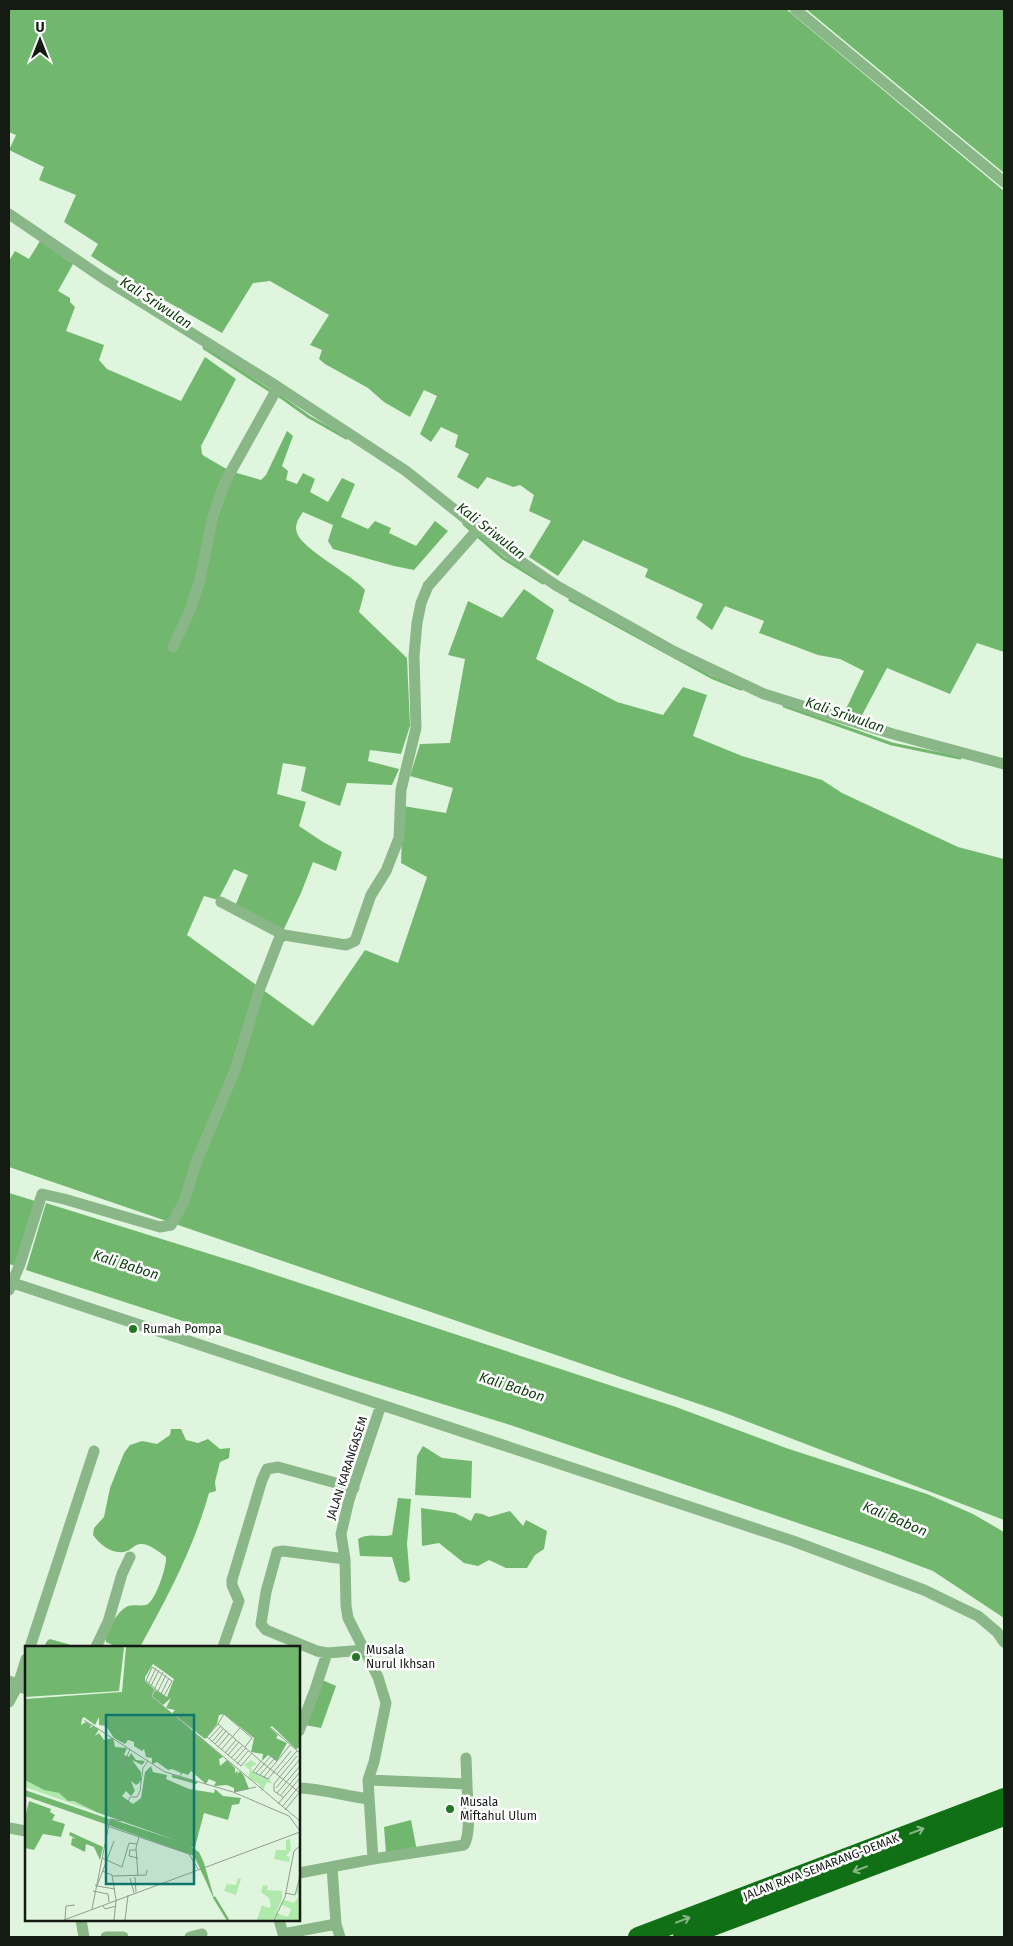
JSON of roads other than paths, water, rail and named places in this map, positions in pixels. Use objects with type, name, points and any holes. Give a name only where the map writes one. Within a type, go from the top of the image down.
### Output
[{"type":"highway","name":"JALAN RAYA SEMARANG-DEMAK","points":[[638,1937],[1004,1798]]},
{"type":"highway","name":"JALAN RAYA SEMARANG-DEMAK","points":[[683,1937],[1004,1816]]},
{"type":"street","points":[[795,9],[1004,182]]},
{"type":"street","points":[[9,214],[103,278],[406,471],[510,554],[557,586],[675,652],[756,690],[893,734],[1004,764]]},
{"type":"street","points":[[173,647],[195,594],[213,516],[225,482],[278,388]]},
{"type":"street","points":[[221,902],[284,935],[346,945],[355,941],[370,895],[386,871],[399,838],[401,790],[416,728],[414,656],[417,623],[422,598],[428,586],[479,528]]},
{"type":"street","points":[[284,935],[279,939],[260,988],[235,1070],[196,1163],[184,1202],[171,1225],[160,1227],[42,1194],[20,1264],[11,1286],[381,1405],[793,1541],[924,1590],[978,1616],[997,1632],[1004,1642]]},
{"type":"street","name":"JALAN KARANGASEM","points":[[373,1858],[368,1780],[374,1762],[386,1703],[378,1677],[347,1613],[345,1559],[341,1529],[381,1405]]},
{"type":"street","points":[[30,1646],[94,1451]]},
{"type":"street","points":[[223,1646],[239,1601],[232,1585],[232,1580],[267,1469],[278,1467],[354,1488]]},
{"type":"street","points":[[345,1559],[283,1551],[277,1552],[266,1592],[261,1622],[262,1627],[310,1650],[327,1653],[364,1650]]},
{"type":"street","points":[[96,1646],[108,1622],[122,1574],[130,1557]]},
{"type":"street","points":[[300,1728],[327,1653]]},
{"type":"street","points":[[9,1702],[18,1685],[25,1662]]},
{"type":"street","points":[[300,1873],[373,1858],[464,1845],[467,1839],[468,1821],[466,1758]]},
{"type":"street","points":[[368,1780],[466,1784]]},
{"type":"street","points":[[300,1788],[323,1789],[343,1795],[369,1799]]},
{"type":"street","points":[[9,1828],[25,1831]]},
{"type":"street","points":[[332,1867],[336,1924],[340,1937]]},
{"type":"street","points":[[81,1921],[84,1937]]},
{"type":"street","points":[[279,1921],[283,1935],[336,1924]]},
{"type":"street","points":[[190,1937],[202,1934]]},
{"type":"street","points":[[106,1937],[123,1937]]},
{"type":"water","points":[[9,9],[786,9],[1004,191],[1004,652],[977,643],[950,694],[887,668],[861,717],[845,711],[864,671],[840,659],[818,655],[759,633],[764,621],[725,606],[712,630],[696,618],[703,604],[645,577],[648,569],[583,540],[558,576],[529,557],[551,521],[529,511],[534,495],[520,485],[513,487],[487,477],[478,489],[457,477],[469,454],[455,447],[458,435],[441,427],[431,442],[420,434],[437,396],[424,390],[410,417],[384,402],[368,388],[319,359],[322,350],[310,345],[329,315],[270,281],[253,283],[222,333],[91,256],[98,244],[64,222],[76,195],[39,180],[44,167],[9,150],[16,135],[9,132]]},
{"type":"water","points":[[806,9],[1004,9],[1004,173]]},
{"type":"water","points":[[40,241],[73,264],[58,291],[70,298],[70,302],[75,307],[66,331],[104,345],[99,360],[107,369],[181,401],[205,357],[236,379],[201,446],[204,456],[230,471],[261,480],[266,475],[287,431],[293,436],[282,466],[288,471],[286,480],[297,484],[303,473],[315,479],[310,492],[328,502],[342,478],[355,484],[341,517],[368,529],[375,521],[391,528],[389,533],[416,546],[435,521],[448,531],[414,570],[333,549],[328,541],[333,525],[303,512],[297,524],[297,533],[308,547],[349,576],[365,590],[359,612],[407,658],[410,726],[401,754],[370,750],[368,761],[399,769],[392,785],[347,783],[340,806],[301,791],[306,767],[283,763],[277,794],[306,802],[299,826],[342,852],[336,871],[313,862],[283,931],[235,906],[248,875],[234,869],[218,900],[204,896],[187,935],[313,1026],[365,950],[398,963],[427,877],[401,863],[403,806],[446,813],[453,788],[410,776],[420,744],[450,743],[465,659],[448,655],[468,601],[502,618],[524,589],[554,610],[536,659],[617,702],[663,715],[683,687],[707,695],[693,736],[742,756],[822,780],[842,793],[958,847],[1004,859],[1004,1520],[725,1413],[9,1167],[9,261],[15,251],[29,259]]},
{"type":"water","points":[[9,1193],[35,1201],[16,1266],[9,1264]]},
{"type":"water","name":"Kali Babon","points":[[46,1203],[242,1264],[676,1407],[786,1448],[927,1494],[973,1514],[1004,1532],[1004,1618],[933,1571],[880,1551],[507,1424],[349,1375],[26,1270]]},
{"type":"water","points":[[171,1429],[181,1429],[186,1440],[198,1443],[208,1439],[220,1449],[230,1448],[229,1458],[220,1462],[215,1482],[216,1491],[209,1493],[188,1553],[141,1646],[115,1646],[106,1642],[113,1622],[124,1608],[133,1605],[146,1605],[151,1601],[160,1582],[166,1557],[144,1544],[122,1552],[112,1551],[96,1539],[93,1535],[94,1528],[104,1517],[110,1488],[124,1453],[130,1445],[142,1441],[157,1444],[170,1435]]},
{"type":"water","points":[[423,1446],[442,1458],[472,1461],[471,1498],[415,1495],[417,1456]]},
{"type":"water","points":[[398,1498],[411,1499],[407,1544],[410,1580],[405,1583],[399,1581],[392,1557],[360,1556],[358,1539],[370,1535],[392,1535]]},
{"type":"water","points":[[421,1508],[455,1513],[471,1521],[475,1513],[489,1517],[510,1511],[523,1526],[526,1520],[547,1531],[544,1549],[535,1555],[527,1568],[506,1568],[489,1560],[478,1566],[464,1563],[439,1543],[422,1546]]},
{"type":"water","points":[[50,1639],[74,1646],[44,1646]]},
{"type":"water","points":[[320,1679],[336,1686],[321,1728],[305,1725]]},
{"type":"water","points":[[411,1820],[417,1851],[386,1853],[384,1827]]},
{"type":"waterway","name":"Kali Sriwulan","points":[[204,348],[272,392]]},
{"type":"waterway","name":"Kali Sriwulan","points":[[278,395],[309,417],[346,438]]},
{"type":"waterway","name":"Kali Sriwulan","points":[[464,524],[503,558],[543,583]]},
{"type":"waterway","name":"Kali Sriwulan","points":[[570,600],[711,677],[741,689]]},
{"type":"waterway","name":"Kali Sriwulan","points":[[784,706],[892,744],[960,758]]},
{"type":"place","name":"Rumah Pompa","points":[[133,1329]]},
{"type":"place","name":"Musala Nurul Ikhsan","points":[[356,1657]]},
{"type":"place","name":"Musala Miftahul Ulum","points":[[450,1809]]}]
